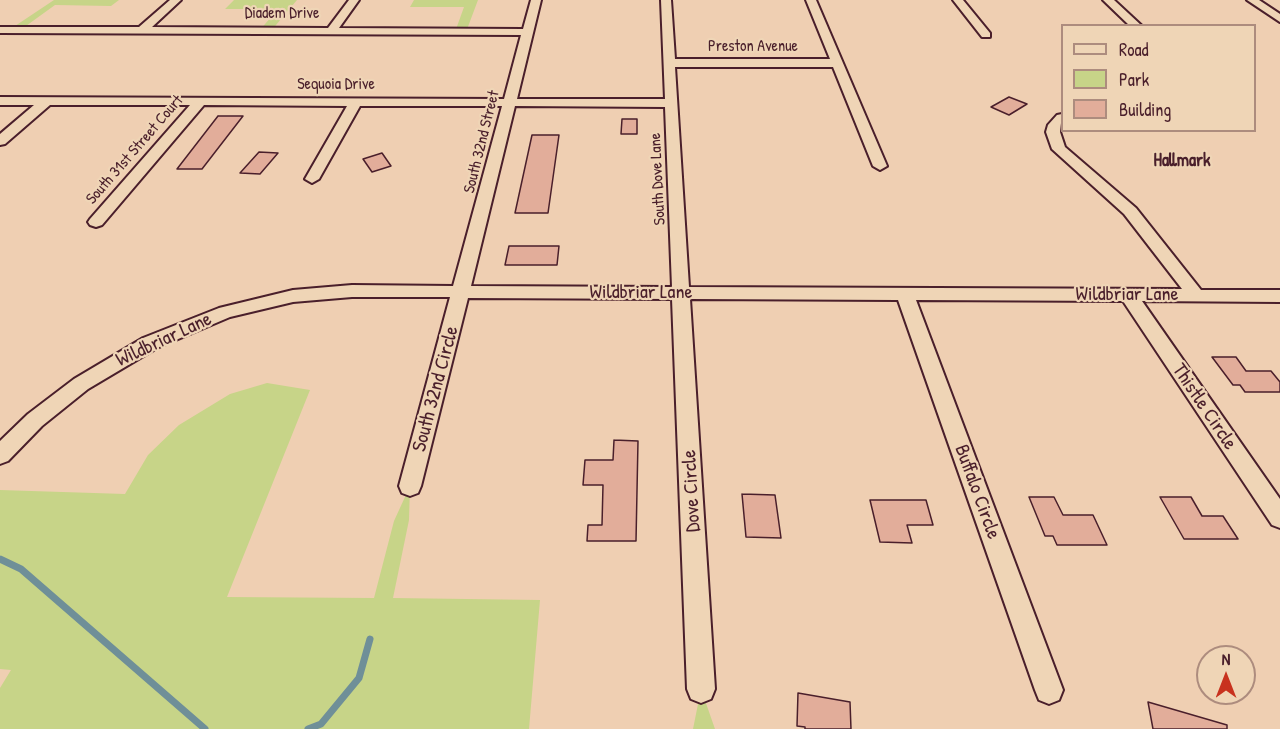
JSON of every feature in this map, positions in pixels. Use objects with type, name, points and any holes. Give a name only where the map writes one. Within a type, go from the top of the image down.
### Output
[{"type":"street","points":[[141,31],[177,0]]},
{"type":"street","points":[[331,31],[354,0]]},
{"type":"street","name":"South 32nd Street","points":[[462,292],[536,0]]},
{"type":"street","name":"South Dove Lane","points":[[666,0],[682,293]]},
{"type":"street","points":[[812,0],[880,166]]},
{"type":"street","points":[[958,0],[986,35]]},
{"type":"street","points":[[1108,0],[1135,24]]},
{"type":"street","points":[[1252,0],[1280,19]]},
{"type":"street","name":"Diadem Drive","points":[[0,30],[528,32]]},
{"type":"street","name":"Preston Avenue","points":[[669,63],[837,63]]},
{"type":"street","name":"Sequoia Drive","points":[[0,101],[672,103]]},
{"type":"street","points":[[0,141],[47,101]]},
{"type":"street","name":"South 31st Street Court","points":[[96,222],[201,101]]},
{"type":"street","points":[[312,178],[356,102]]},
{"type":"street","points":[[1061,119],[1055,125],[1053,132],[1059,149],[1130,211],[1196,296]]},
{"type":"street","name":"Wildbriar Lane","points":[[0,455],[35,420],[81,384],[150,343],[225,312],[259,303],[326,292],[1280,296]]},
{"type":"street","name":"South 32nd Circle","points":[[410,486],[462,292]]},
{"type":"street","name":"Dove Circle","points":[[682,293],[701,689]]},
{"type":"street","name":"Buffalo Circle","points":[[905,294],[1049,690]]},
{"type":"street","name":"Thistle Circle","points":[[1128,295],[1280,518]]},
{"type":"green space","points":[[54,0],[119,0],[111,6],[55,5],[19,31],[9,30]]},
{"type":"green space","points":[[234,0],[297,0],[271,31],[259,31],[278,9],[225,9]]},
{"type":"green space","points":[[414,0],[478,0],[466,32],[455,32],[464,7],[410,7]]},
{"type":"green space","points":[[267,383],[310,390],[227,597],[374,598],[394,521],[410,486],[409,520],[393,598],[540,600],[529,729],[0,729],[0,688],[11,670],[0,669],[0,490],[125,494],[148,455],[179,425],[230,394]]},
{"type":"green space","points":[[701,689],[715,729],[693,729]]},
{"type":"building","points":[[1009,97],[1027,104],[1009,115],[991,107]]},
{"type":"building","points":[[218,116],[243,116],[202,169],[177,169]]},
{"type":"building","points":[[622,119],[637,119],[637,134],[621,134]]},
{"type":"building","points":[[532,135],[559,135],[548,213],[515,213]]},
{"type":"building","points":[[259,152],[278,153],[260,174],[240,173]]},
{"type":"building","points":[[382,153],[391,166],[372,172],[363,159]]},
{"type":"building","points":[[509,246],[559,246],[557,265],[505,265]]},
{"type":"building","points":[[1212,357],[1236,357],[1246,371],[1271,371],[1280,382],[1280,392],[1245,392],[1240,385],[1233,385]]},
{"type":"building","points":[[614,440],[638,441],[636,541],[587,541],[588,525],[602,525],[603,485],[583,485],[585,460],[613,460]]},
{"type":"building","points":[[742,494],[775,495],[781,538],[746,537]]},
{"type":"building","points":[[1029,497],[1054,497],[1063,515],[1093,515],[1107,545],[1057,545],[1053,536],[1045,536]]},
{"type":"building","points":[[1160,497],[1191,497],[1202,516],[1223,516],[1238,539],[1184,539]]},
{"type":"building","points":[[870,500],[926,500],[933,525],[907,525],[912,543],[880,542]]},
{"type":"building","points":[[798,693],[850,702],[851,729],[805,729],[805,727],[797,726]]},
{"type":"building","points":[[1148,702],[1227,725],[1227,729],[1153,729]]},
{"type":"waterway","points":[[0,559],[21,569],[205,729]]},
{"type":"waterway","points":[[308,729],[321,724],[359,678],[370,639]]},
{"type":"district","name":"Hallmark","points":[[1182,161]]}]
